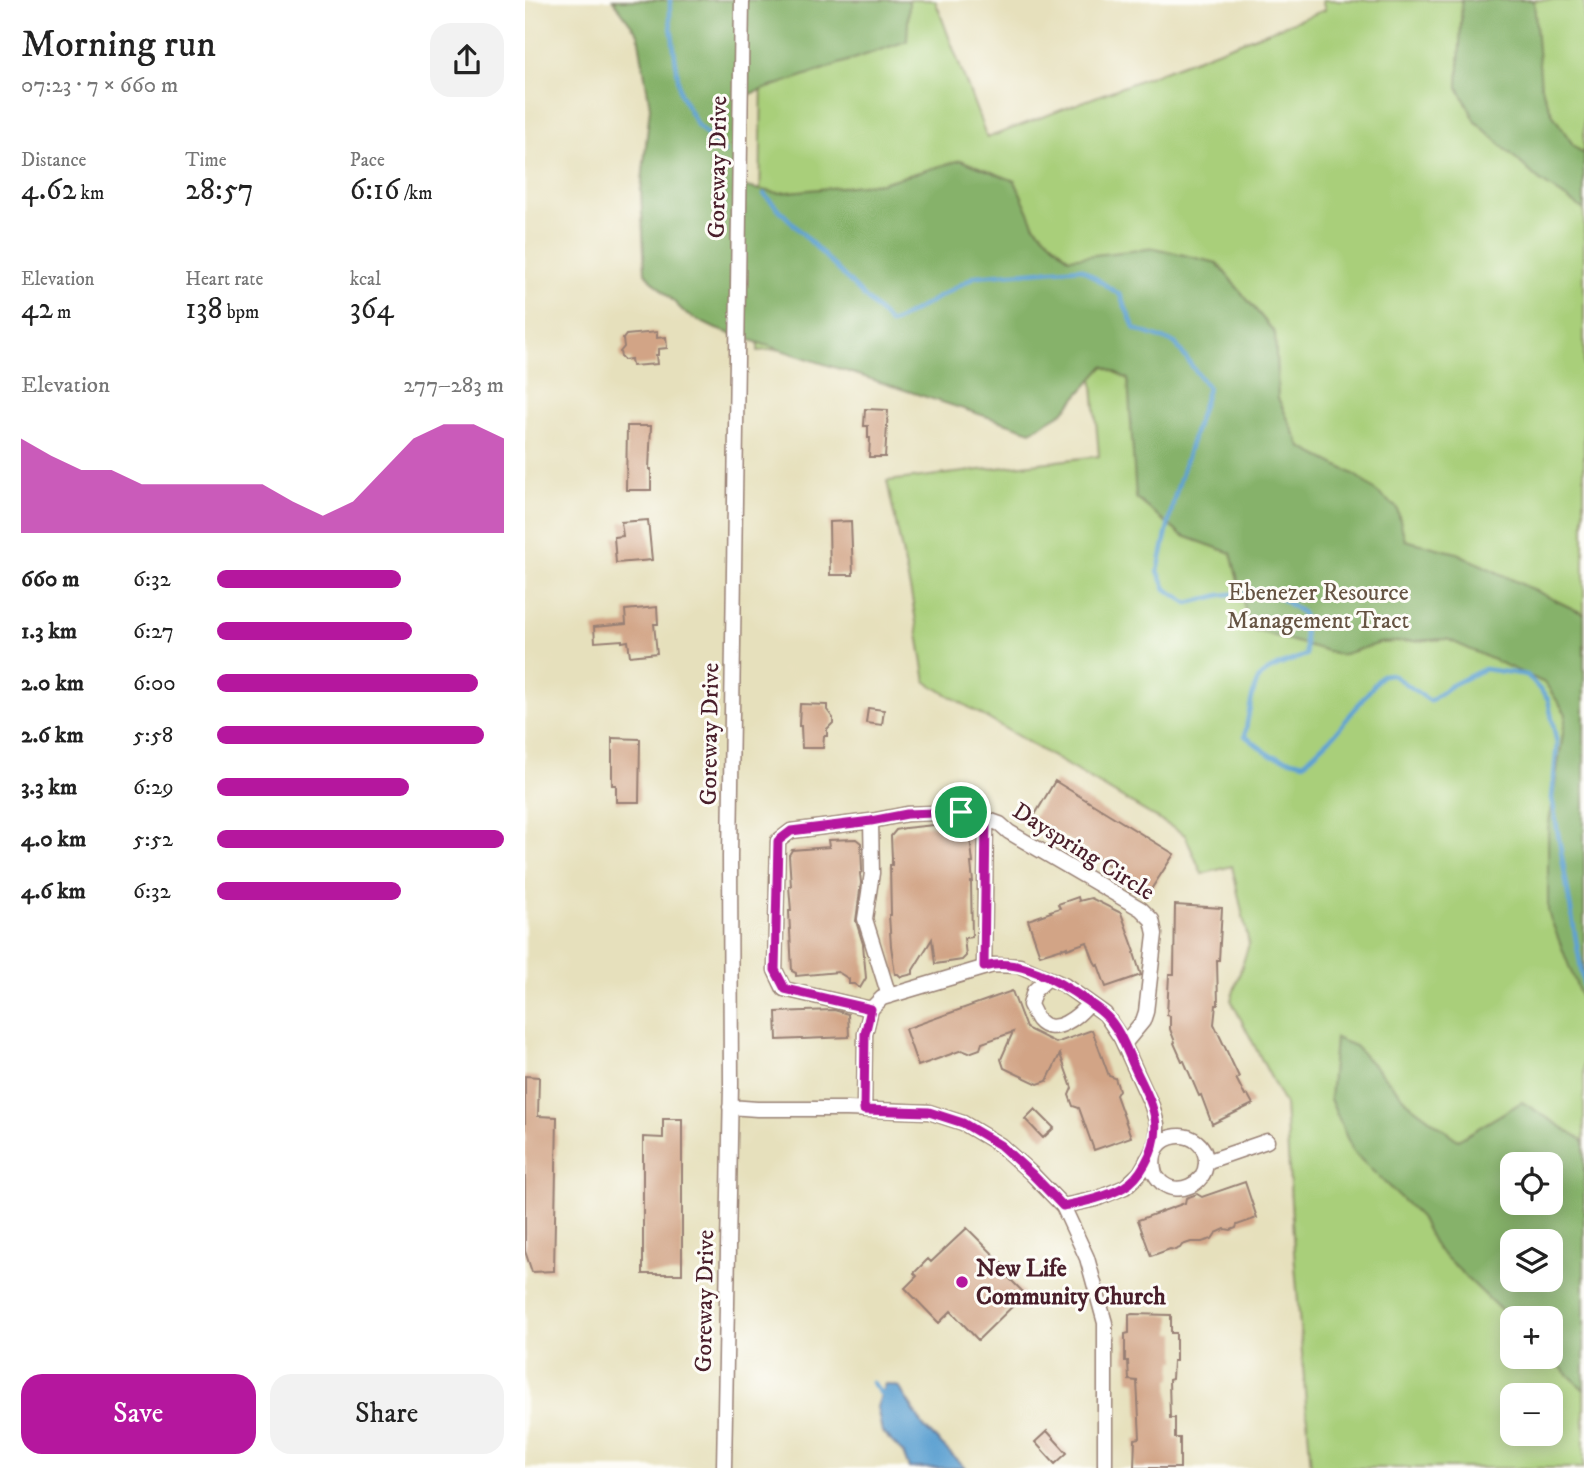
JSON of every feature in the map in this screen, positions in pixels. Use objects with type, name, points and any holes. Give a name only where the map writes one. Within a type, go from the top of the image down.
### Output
[{"type":"street","name":"Goreway Drive","points":[[725,1468],[742,0]]},
{"type":"street","points":[[871,1009],[785,989],[775,970],[778,841],[791,831],[907,814],[961,812],[986,819],[984,967]]},
{"type":"street","name":"Dayspring Circle","points":[[986,819],[1000,824],[1009,832],[1141,909],[1152,920],[1155,934],[1146,1013],[1143,1021],[1124,1044]]},
{"type":"street","points":[[871,821],[872,873],[866,919],[889,996]]},
{"type":"street","points":[[864,1110],[865,1034],[871,1009],[881,998],[984,967],[1020,966],[1064,985],[1105,1014],[1124,1044],[1152,1106],[1160,1142]]},
{"type":"street","points":[[1048,978],[1034,991],[1030,1005],[1039,1021],[1050,1027],[1063,1025],[1082,1012],[1089,1003]]},
{"type":"street","points":[[730,1107],[929,1112],[963,1123],[1000,1145],[1031,1173],[1063,1206],[1087,1258],[1105,1323],[1105,1468]]},
{"type":"street","points":[[1063,1206],[1096,1199],[1125,1187],[1140,1173],[1147,1160],[1160,1142],[1177,1135],[1197,1142],[1204,1152],[1206,1163],[1198,1181],[1190,1187],[1180,1189],[1170,1188],[1161,1182],[1147,1160]]},
{"type":"street","points":[[1206,1163],[1267,1141]]},
{"type":"street","points":[[1155,1174],[1153,1154],[1160,1142]]},
{"type":"green space","points":[[613,0],[908,0],[907,41],[747,95],[740,186],[778,193],[881,183],[961,160],[1015,181],[1035,226],[1069,258],[1155,248],[1217,263],[1275,333],[1278,398],[1301,447],[1354,474],[1397,508],[1405,540],[1457,553],[1584,614],[1584,1005],[1548,912],[1548,829],[1566,714],[1545,683],[1447,639],[1380,643],[1341,655],[1250,629],[1231,553],[1181,535],[1136,498],[1128,379],[1104,366],[1063,412],[1031,431],[716,329],[687,315],[645,273],[641,191],[650,107],[638,34]]},
{"type":"green space","name":"Ebenezer Resource Management Tract","points":[[763,0],[935,0],[987,138],[1325,10],[1322,0],[1584,0],[1584,1468],[1311,1468],[1285,1105],[1231,1000],[1249,944],[1232,866],[1202,874],[1185,835],[926,682],[912,598],[887,481],[1099,456],[1088,325],[758,351]]},
{"type":"green space","points":[[1462,0],[1534,0],[1541,87],[1553,115],[1574,146],[1584,154],[1584,210],[1539,180],[1476,122],[1458,87]]},
{"type":"green space","points":[[1335,1038],[1355,1046],[1412,1106],[1458,1140],[1522,1102],[1584,1141],[1584,1390],[1562,1369],[1563,1306],[1500,1306],[1500,1309],[1436,1248],[1420,1217],[1353,1152],[1330,1099]]},
{"type":"water","points":[[885,1384],[899,1387],[924,1427],[965,1468],[909,1468],[903,1453],[882,1432],[877,1407]]},
{"type":"building","points":[[657,332],[657,338],[666,337],[667,348],[658,349],[657,364],[632,366],[631,359],[624,360],[621,357],[626,335]]},
{"type":"building","points":[[865,409],[888,410],[885,457],[869,457],[870,438],[868,426],[864,426]]},
{"type":"building","points":[[627,426],[651,426],[651,490],[626,490]]},
{"type":"building","points":[[648,520],[652,560],[616,563],[614,537],[623,536],[621,522]]},
{"type":"building","points":[[851,521],[853,575],[830,575],[829,522]]},
{"type":"building","points":[[657,607],[658,624],[654,624],[657,653],[630,656],[628,641],[595,642],[594,627],[626,624],[625,610]]},
{"type":"building","points":[[800,704],[827,705],[833,723],[827,729],[827,736],[824,736],[823,748],[802,748]]},
{"type":"building","points":[[868,708],[884,710],[882,725],[866,723]]},
{"type":"building","points":[[612,738],[640,739],[639,802],[616,802],[616,785],[612,785]]},
{"type":"building","points":[[1055,781],[1174,854],[1150,891],[1033,818]]},
{"type":"building","points":[[963,822],[969,828],[973,863],[972,937],[964,938],[966,956],[962,960],[935,964],[932,939],[913,974],[901,977],[895,974],[891,946],[891,836],[896,830],[905,828]]},
{"type":"building","points":[[856,839],[861,843],[862,872],[856,921],[863,944],[866,978],[860,988],[849,984],[849,979],[838,972],[796,976],[792,971],[789,855],[792,850],[829,847],[828,840]]},
{"type":"building","points":[[1078,897],[1079,901],[1091,898],[1121,913],[1141,975],[1106,987],[1087,942],[1040,955],[1028,920],[1060,908],[1058,904]]},
{"type":"building","points":[[1175,905],[1222,908],[1217,960],[1218,1005],[1214,1024],[1239,1077],[1236,1078],[1245,1096],[1248,1095],[1253,1104],[1212,1124],[1201,1095],[1199,1096],[1174,1043],[1170,1016],[1167,1015],[1169,974],[1174,974]]},
{"type":"building","points":[[1012,991],[1026,1028],[1056,1043],[1092,1030],[1109,1076],[1115,1078],[1119,1090],[1116,1095],[1131,1137],[1094,1150],[1079,1108],[1073,1106],[1069,1095],[1072,1088],[1060,1054],[1047,1081],[1038,1084],[1004,1068],[1001,1059],[1013,1032],[982,1043],[980,1049],[969,1053],[962,1050],[918,1066],[905,1029]]},
{"type":"building","points":[[834,1010],[848,1014],[849,1037],[777,1040],[776,1012]]},
{"type":"building","points":[[525,1076],[539,1077],[538,1116],[557,1117],[554,1271],[532,1272],[525,1251]]},
{"type":"building","points":[[1035,1109],[1054,1128],[1043,1138],[1025,1119]]},
{"type":"building","points":[[663,1119],[682,1119],[682,1274],[643,1274],[643,1137],[663,1138]]},
{"type":"building","points":[[1245,1182],[1257,1218],[1231,1230],[1225,1229],[1216,1233],[1212,1239],[1191,1242],[1175,1250],[1170,1249],[1151,1256],[1138,1220],[1185,1203],[1186,1198],[1197,1194],[1202,1197]]},
{"type":"building","name":"New Life Community Church","points":[[967,1228],[1011,1272],[1007,1276],[1025,1294],[978,1340],[951,1311],[939,1323],[905,1288],[917,1276],[914,1273],[928,1259],[931,1262]]},
{"type":"building","points":[[1129,1315],[1171,1315],[1171,1333],[1176,1333],[1176,1361],[1173,1361],[1172,1379],[1169,1380],[1170,1418],[1175,1418],[1175,1438],[1180,1438],[1180,1468],[1134,1468],[1135,1439],[1140,1438],[1137,1381],[1129,1380],[1128,1361],[1125,1361],[1125,1334],[1129,1333]]},
{"type":"building","points":[[1047,1431],[1067,1453],[1055,1464],[1035,1442]]},
{"type":"waterway","points":[[670,0],[680,93],[697,125],[724,152]]},
{"type":"waterway","points":[[764,194],[891,324],[976,276],[1081,268],[1120,295],[1135,329],[1175,343],[1208,388],[1174,499],[1158,571],[1166,589],[1188,603],[1221,595],[1268,590],[1303,613],[1306,655],[1264,673],[1252,696],[1245,736],[1270,755],[1304,763],[1334,735],[1382,675],[1391,674],[1430,701],[1450,686],[1484,669],[1527,675],[1548,699],[1557,744],[1552,798],[1584,987]]},
{"type":"waterway","points":[[872,1382],[884,1398]]},
{"type":"place","name":"New Life Community Church","points":[[962,1282]]},
{"type":"route","points":[[961,812],[986,819],[984,967],[1020,966],[1064,985],[1105,1014],[1121,1038],[1152,1106],[1157,1124],[1157,1138],[1140,1173],[1125,1187],[1096,1199],[1063,1206],[1000,1145],[963,1123],[929,1112],[864,1110],[865,1034],[871,1009],[785,989],[775,970],[778,841],[791,831],[907,814],[961,812]]}]
